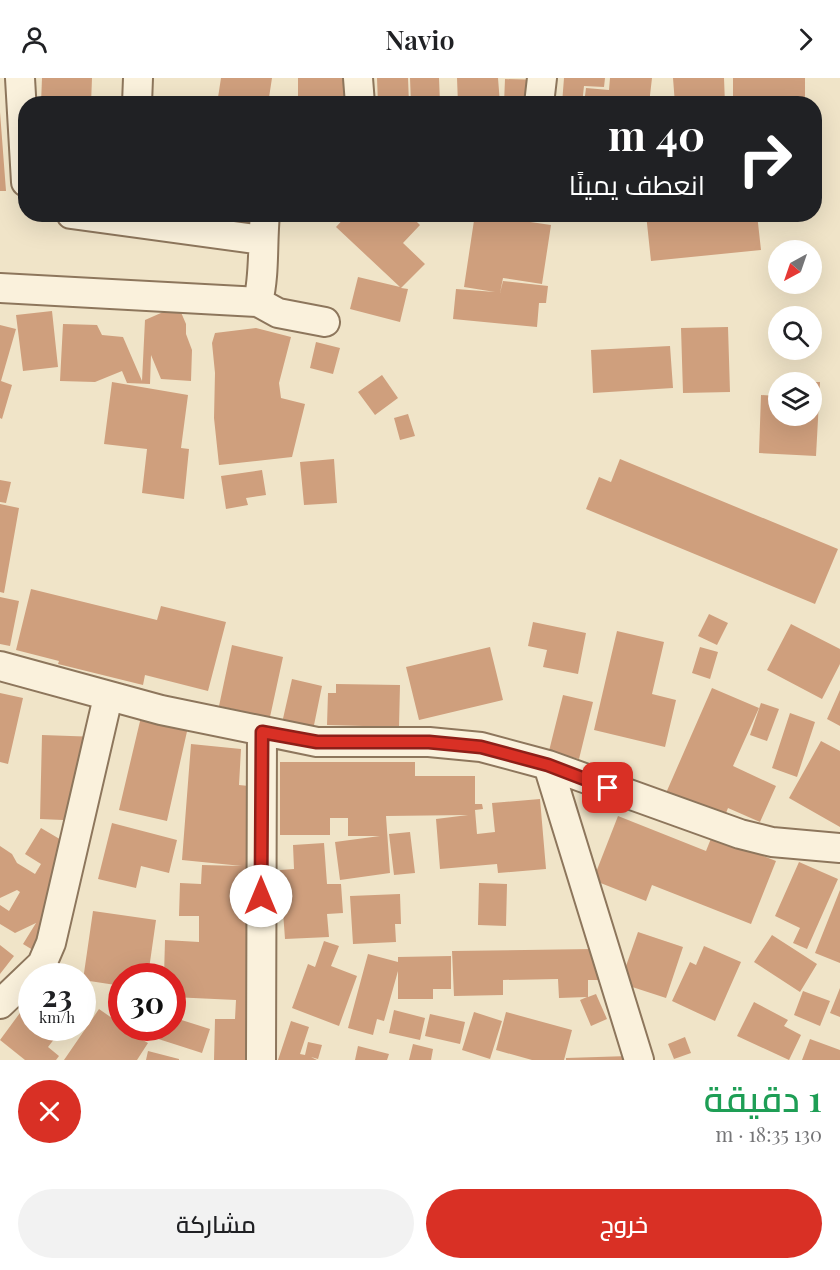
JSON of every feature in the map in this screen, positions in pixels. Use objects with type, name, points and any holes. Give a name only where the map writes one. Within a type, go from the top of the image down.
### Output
[{"type":"street","points":[[20,78],[21,96]]},
{"type":"street","points":[[137,96],[138,78]]},
{"type":"street","points":[[358,78],[359,96]]},
{"type":"street","points":[[540,96],[542,78]]},
{"type":"street","points":[[192,222],[264,227],[264,276],[258,302]]},
{"type":"street","points":[[0,288],[258,302],[278,313],[326,322]]},
{"type":"street","points":[[0,666],[108,697],[262,732],[317,742],[429,742],[481,747],[548,765],[740,834],[792,845],[840,848]]},
{"type":"street","points":[[0,1004],[42,964],[51,943],[108,697]]},
{"type":"street","points":[[261,1060],[262,732]]},
{"type":"street","points":[[548,765],[639,1060]]},
{"type":"building","points":[[42,78],[92,78],[91,96],[41,96]]},
{"type":"building","points":[[221,78],[272,78],[269,96],[218,96]]},
{"type":"building","points":[[298,78],[349,78],[355,96],[298,96]]},
{"type":"building","points":[[377,78],[408,78],[409,96],[378,96]]},
{"type":"building","points":[[410,78],[439,78],[440,96],[411,96]]},
{"type":"building","points":[[457,78],[498,78],[499,96],[458,96]]},
{"type":"building","points":[[564,78],[605,78],[604,87],[584,86],[583,96],[563,96]]},
{"type":"building","points":[[610,78],[652,78],[650,96],[585,96],[586,88],[609,90]]},
{"type":"building","points":[[673,78],[724,78],[725,96],[674,96]]},
{"type":"building","points":[[733,78],[805,78],[805,96],[733,96]]},
{"type":"building","points":[[505,79],[544,80],[544,96],[504,96]]},
{"type":"building","points":[[0,112],[6,191],[0,191]]},
{"type":"building","points":[[341,222],[417,222],[420,225],[403,243],[425,264],[401,288],[408,289],[400,322],[350,309],[358,277],[400,287],[336,227]]},
{"type":"building","points":[[474,222],[530,222],[551,225],[542,284],[503,278],[500,293],[503,281],[548,286],[546,303],[539,303],[537,327],[453,319],[456,289],[495,292],[464,287]]},
{"type":"building","points":[[647,222],[758,222],[761,250],[651,261]]},
{"type":"building","points":[[170,309],[180,310],[186,324],[186,334],[192,350],[191,381],[161,379],[151,355],[150,384],[127,383],[122,371],[95,382],[60,381],[63,324],[97,325],[102,335],[123,337],[142,381],[145,320]]},
{"type":"building","points":[[52,311],[58,367],[23,371],[16,315]]},
{"type":"building","points":[[0,325],[16,329],[1,381],[12,385],[2,419],[0,418]]},
{"type":"building","points":[[728,327],[730,392],[683,393],[681,328]]},
{"type":"building","points":[[256,328],[291,337],[279,383],[281,398],[305,404],[292,457],[219,465],[214,418],[215,373],[212,343],[215,333]]},
{"type":"building","points":[[316,342],[340,348],[333,374],[310,368]]},
{"type":"building","points":[[670,346],[673,388],[593,393],[591,350]]},
{"type":"building","points":[[382,375],[398,398],[375,415],[358,392]]},
{"type":"building","points":[[112,382],[188,395],[181,448],[189,449],[184,499],[142,493],[147,449],[104,444]]},
{"type":"building","points":[[761,395],[768,395],[768,426],[818,426],[816,456],[759,453]]},
{"type":"building","points":[[408,414],[415,436],[400,440],[394,418]]},
{"type":"building","points":[[334,459],[337,503],[304,505],[300,462]]},
{"type":"building","points":[[620,459],[838,549],[815,604],[586,509],[599,477],[611,482]]},
{"type":"building","points":[[262,470],[266,495],[246,498],[248,505],[226,509],[221,476]]},
{"type":"building","points":[[0,480],[11,482],[6,503],[0,502]]},
{"type":"building","points":[[0,504],[19,508],[4,593],[0,592]]},
{"type":"building","points":[[31,589],[157,620],[161,606],[226,622],[208,691],[145,675],[143,685],[58,664],[59,661],[16,650]]},
{"type":"building","points":[[0,597],[19,601],[10,646],[0,644]]},
{"type":"building","points":[[709,614],[728,623],[717,645],[698,636]]},
{"type":"building","points":[[533,622],[586,633],[578,674],[543,667],[547,650],[528,646]]},
{"type":"building","points":[[791,624],[840,649],[840,664],[822,699],[767,670]]},
{"type":"building","points":[[617,631],[664,642],[652,694],[676,700],[665,747],[594,730]]},
{"type":"building","points":[[232,645],[283,657],[270,717],[219,706]]},
{"type":"building","points":[[490,647],[503,700],[419,720],[406,667]]},
{"type":"building","points":[[700,647],[718,652],[710,679],[692,673]]},
{"type":"building","points":[[292,679],[322,686],[313,730],[282,723]]},
{"type":"building","points":[[336,684],[400,685],[399,727],[327,725],[328,693],[336,693]]},
{"type":"building","points":[[712,688],[759,708],[733,766],[776,786],[760,822],[728,808],[724,818],[666,793]]},
{"type":"building","points":[[840,690],[840,726],[827,719]]},
{"type":"building","points":[[0,693],[23,698],[8,764],[0,762]]},
{"type":"building","points":[[563,695],[593,702],[579,759],[549,751]]},
{"type":"building","points":[[761,703],[779,709],[767,741],[750,735]]},
{"type":"building","points":[[790,713],[815,722],[797,777],[772,768]]},
{"type":"building","points":[[141,717],[188,727],[167,821],[119,810]]},
{"type":"building","points":[[42,735],[99,737],[86,821],[40,819]]},
{"type":"building","points":[[821,741],[840,751],[840,827],[789,798]]},
{"type":"building","points":[[191,744],[241,749],[239,785],[258,787],[257,1060],[214,1060],[215,1019],[235,1019],[236,1000],[186,998],[186,963],[164,963],[165,940],[199,942],[199,916],[179,916],[180,883],[201,884],[202,865],[242,866],[182,860]]},
{"type":"building","points":[[280,762],[415,762],[415,776],[475,776],[475,804],[482,804],[483,809],[475,810],[477,834],[495,832],[492,803],[540,799],[546,869],[498,873],[497,864],[440,869],[436,819],[468,815],[386,816],[390,873],[340,880],[335,842],[380,836],[348,836],[348,818],[330,818],[330,835],[280,835]]},
{"type":"building","points":[[618,816],[706,851],[712,836],[776,861],[751,924],[652,885],[646,901],[593,880]]},
{"type":"building","points":[[112,823],[177,840],[169,873],[141,866],[136,888],[98,879]]},
{"type":"building","points":[[41,828],[63,841],[46,958],[23,944],[36,923],[15,933],[0,924],[0,905],[9,911],[20,892],[17,890],[0,898],[0,846],[12,854],[17,863],[35,874],[41,864],[25,854]]},
{"type":"building","points":[[410,832],[415,873],[394,875],[389,834]]},
{"type":"building","points":[[324,843],[327,884],[341,884],[343,913],[327,914],[329,937],[285,939],[280,870],[294,869],[293,845]]},
{"type":"building","points":[[799,862],[838,879],[807,949],[793,943],[800,928],[775,916]]},
{"type":"building","points":[[479,883],[507,884],[506,926],[478,925]]},
{"type":"building","points":[[840,890],[840,963],[815,953]]},
{"type":"building","points":[[400,894],[401,924],[395,924],[396,942],[353,944],[350,896]]},
{"type":"building","points":[[93,911],[156,920],[150,963],[108,963],[108,984],[96,982],[96,963],[85,963]]},
{"type":"building","points":[[638,932],[683,947],[666,998],[620,983]]},
{"type":"building","points":[[772,935],[817,964],[800,992],[754,962]]},
{"type":"building","points":[[324,941],[339,946],[331,966],[357,976],[339,1026],[292,1008],[308,964],[315,967]]},
{"type":"building","points":[[0,945],[14,956],[0,974]]},
{"type":"building","points":[[704,946],[741,962],[715,1021],[672,1001],[690,962],[696,965]]},
{"type":"building","points":[[593,949],[600,980],[588,980],[588,997],[596,994],[607,1019],[591,1026],[580,1000],[587,997],[559,998],[558,979],[503,980],[503,995],[454,996],[452,951]]},
{"type":"building","points":[[368,954],[398,962],[398,957],[451,956],[451,989],[433,989],[433,999],[398,999],[398,971],[384,1021],[377,1019],[373,1035],[348,1028]]},
{"type":"building","points":[[840,988],[840,1017],[830,1013]]},
{"type":"building","points":[[803,991],[830,1001],[820,1026],[794,1015]]},
{"type":"building","points":[[754,1002],[788,1020],[784,1026],[801,1035],[789,1060],[737,1036]]},
{"type":"building","points":[[99,1009],[108,1015],[108,1041],[145,1041],[148,1043],[137,1060],[64,1060],[77,1041],[96,1041],[96,1013]]},
{"type":"building","points":[[394,1010],[425,1018],[420,1040],[389,1033]]},
{"type":"building","points":[[474,1012],[502,1021],[490,1059],[462,1050]]},
{"type":"building","points":[[506,1012],[572,1030],[564,1060],[532,1060],[496,1050]]},
{"type":"building","points":[[430,1014],[465,1022],[460,1044],[425,1036]]},
{"type":"building","points":[[18,1016],[18,1041],[53,1041],[48,1047],[59,1056],[56,1060],[25,1060],[0,1040]]},
{"type":"building","points":[[186,1021],[210,1029],[202,1053],[165,1041],[186,1041]]},
{"type":"building","points":[[291,1021],[309,1027],[300,1054],[305,1055],[308,1042],[322,1045],[318,1059],[311,1057],[317,1060],[278,1060]]},
{"type":"building","points":[[685,1037],[691,1053],[674,1059],[668,1044]]},
{"type":"building","points":[[810,1039],[840,1050],[840,1060],[802,1060]]},
{"type":"building","points":[[413,1044],[433,1049],[431,1060],[409,1060]]},
{"type":"building","points":[[358,1046],[389,1054],[387,1060],[355,1060]]},
{"type":"building","points":[[148,1051],[179,1059],[179,1060],[146,1060]]},
{"type":"building","points":[[629,1056],[629,1060],[566,1060],[566,1058]]},
{"type":"route","points":[[261,896],[262,732],[317,742],[429,742],[481,747],[548,765],[608,788]]}]
